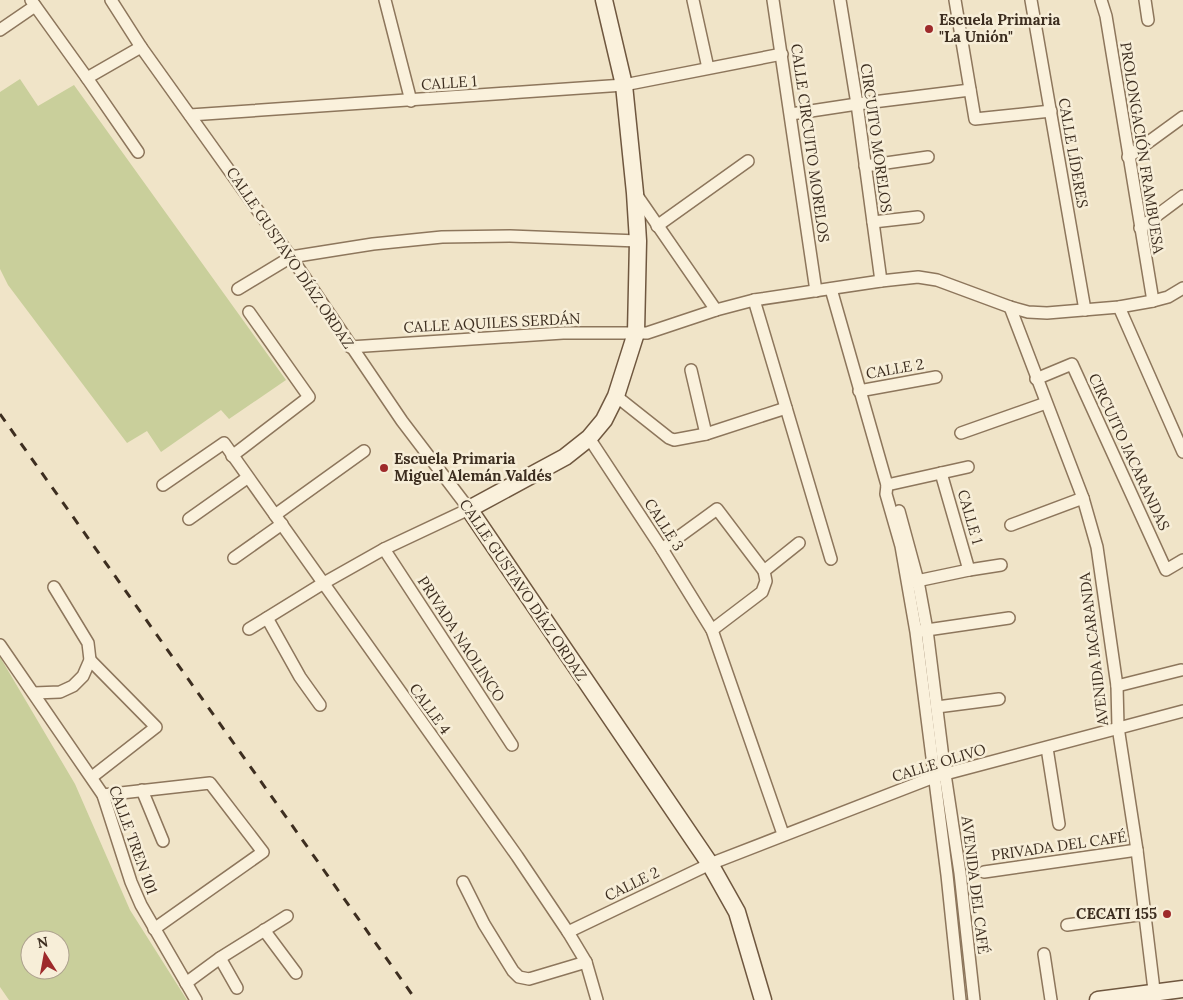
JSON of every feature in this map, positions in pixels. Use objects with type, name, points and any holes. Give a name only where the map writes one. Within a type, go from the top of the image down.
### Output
[{"type":"main road","points":[[469,509],[565,457],[589,438],[604,420],[616,396],[636,333],[638,242],[635,193],[624,86],[604,0]]},
{"type":"main road","name":"CALLE GUSTAVO DÍAZ ORDAZ","points":[[469,509],[710,864],[737,912],[762,1000]]},
{"type":"main road","points":[[1098,1000],[1155,996],[1183,989]]},
{"type":"street","name":"CALLE GUSTAVO DÍAZ ORDAZ","points":[[111,0],[402,421],[469,509]]},
{"type":"street","points":[[386,0],[410,101]]},
{"type":"street","points":[[693,0],[708,68]]},
{"type":"street","name":"CALLE CIRCUITO MORELOS","points":[[773,0],[816,291]]},
{"type":"street","name":"CIRCUITO MORELOS","points":[[840,0],[857,104],[880,281]]},
{"type":"street","points":[[955,0],[976,119],[1051,111]]},
{"type":"street","name":"CALLE LÍDERES","points":[[1031,0],[1085,310]]},
{"type":"street","name":"PROLONGACIÓN FRAMBUESA","points":[[1102,0],[1153,301]]},
{"type":"street","points":[[1145,0],[1148,20]]},
{"type":"street","points":[[0,30],[33,3],[138,152]]},
{"type":"street","points":[[87,78],[141,46]]},
{"type":"street","name":"CALLE 1","points":[[190,115],[624,86],[782,54]]},
{"type":"street","points":[[791,114],[970,90]]},
{"type":"street","points":[[1128,157],[1183,117]]},
{"type":"street","points":[[865,166],[928,157]]},
{"type":"street","points":[[656,226],[748,161]]},
{"type":"street","points":[[635,193],[656,226],[716,310]]},
{"type":"street","points":[[1140,228],[1183,196]]},
{"type":"street","points":[[873,222],[918,217]]},
{"type":"street","points":[[238,289],[290,257],[372,244],[442,237],[510,236],[638,242]]},
{"type":"street","name":"CALLE AQUILES SERDÁN","points":[[350,346],[563,333],[636,333],[656,331],[716,310],[754,300],[918,277],[937,280],[1010,307],[1028,312],[1047,313],[1119,307],[1153,301],[1168,297],[1183,289]]},
{"type":"street","points":[[831,289],[887,485],[886,494],[913,582],[940,775]]},
{"type":"street","points":[[754,300],[831,559]]},
{"type":"street","name":"AVENIDA JACARANDA","points":[[1010,307],[1082,498],[1097,547],[1117,686],[1118,727],[1137,850],[1155,996]]},
{"type":"street","points":[[1119,307],[1183,452]]},
{"type":"street","points":[[232,456],[309,397],[249,312]]},
{"type":"street","name":"CIRCUITO JACARANDAS","points":[[1036,379],[1072,364],[1166,570],[1183,560]]},
{"type":"street","points":[[691,370],[706,434]]},
{"type":"street","name":"CALLE 2","points":[[859,391],[936,377]]},
{"type":"street","points":[[616,396],[669,438],[679,440],[706,434],[786,408]]},
{"type":"street","points":[[961,433],[1046,403]]},
{"type":"street","name":"CALLE 3","points":[[589,438],[662,549],[712,630],[783,834]]},
{"type":"street","name":"CALLE 4","points":[[163,485],[224,443],[322,584],[511,848],[568,932],[586,962],[597,1000]]},
{"type":"street","points":[[234,558],[364,451]]},
{"type":"street","name":"CALLE 1","points":[[887,485],[968,467]]},
{"type":"street","name":"CALLE 1","points":[[941,473],[969,570]]},
{"type":"street","points":[[189,519],[247,478]]},
{"type":"street","points":[[1011,525],[1082,498]]},
{"type":"street","points":[[249,629],[384,549],[469,509]]},
{"type":"street","points":[[662,549],[717,509],[764,571],[766,581],[762,592],[712,630]]},
{"type":"street","points":[[764,571],[799,543]]},
{"type":"street","name":"PRIVADA NAOLINCO","points":[[384,549],[512,745]]},
{"type":"street","points":[[913,582],[1001,565]]},
{"type":"street","points":[[34,693],[60,692],[73,686],[83,676],[90,660],[88,643],[54,587]]},
{"type":"street","points":[[267,618],[300,677],[320,705]]},
{"type":"street","points":[[921,631],[1009,618]]},
{"type":"street","points":[[921,631],[937,707],[940,775]]},
{"type":"street","name":"CALLE TREN 101","points":[[0,645],[103,795],[131,882],[154,929],[196,1000]]},
{"type":"street","points":[[90,660],[156,727],[92,777]]},
{"type":"street","points":[[1117,686],[1181,670]]},
{"type":"street","points":[[937,707],[999,699]]},
{"type":"street","name":"CALLE OLIVO","points":[[710,864],[783,834],[940,775],[1183,711]]},
{"type":"street","points":[[1047,748],[1059,824]]},
{"type":"street","name":"AVENIDA DEL CAFÉ","points":[[940,775],[960,873],[974,1000]]},
{"type":"street","name":"AVENIDA DEL CAFÉ","points":[[940,775],[947,875],[960,1000]]},
{"type":"street","points":[[103,795],[210,783],[263,852],[154,929]]},
{"type":"street","points":[[142,790],[163,840]]},
{"type":"street","name":"PRIVADA DEL CAFÉ","points":[[984,872],[1137,850]]},
{"type":"street","name":"CALLE 2","points":[[568,932],[710,864]]},
{"type":"street","points":[[947,875],[960,873]]},
{"type":"street","points":[[463,882],[484,924],[513,971],[519,977],[529,979],[586,962]]},
{"type":"street","points":[[1067,925],[1145,914]]},
{"type":"street","points":[[186,983],[220,958],[287,916]]},
{"type":"street","points":[[264,930],[296,973]]},
{"type":"street","points":[[1044,954],[1052,1000]]},
{"type":"street","points":[[220,958],[237,988]]},
{"type":"green space","points":[[20,79],[38,106],[74,85],[286,380],[229,419],[221,410],[161,452],[147,431],[127,443],[8,285],[0,269],[0,92]]},
{"type":"green space","points":[[0,657],[75,784],[130,910],[187,1000],[9,1000],[0,987]]},
{"type":"railway","points":[[0,414],[416,1000]]},
{"type":"place","name":"Escuela Primaria \"La Unión\"","points":[[929,29]]},
{"type":"place","name":"Escuela Primaria Miguel Alemán Valdés","points":[[384,468]]},
{"type":"place","name":"CECATI 155","points":[[1167,914]]}]
